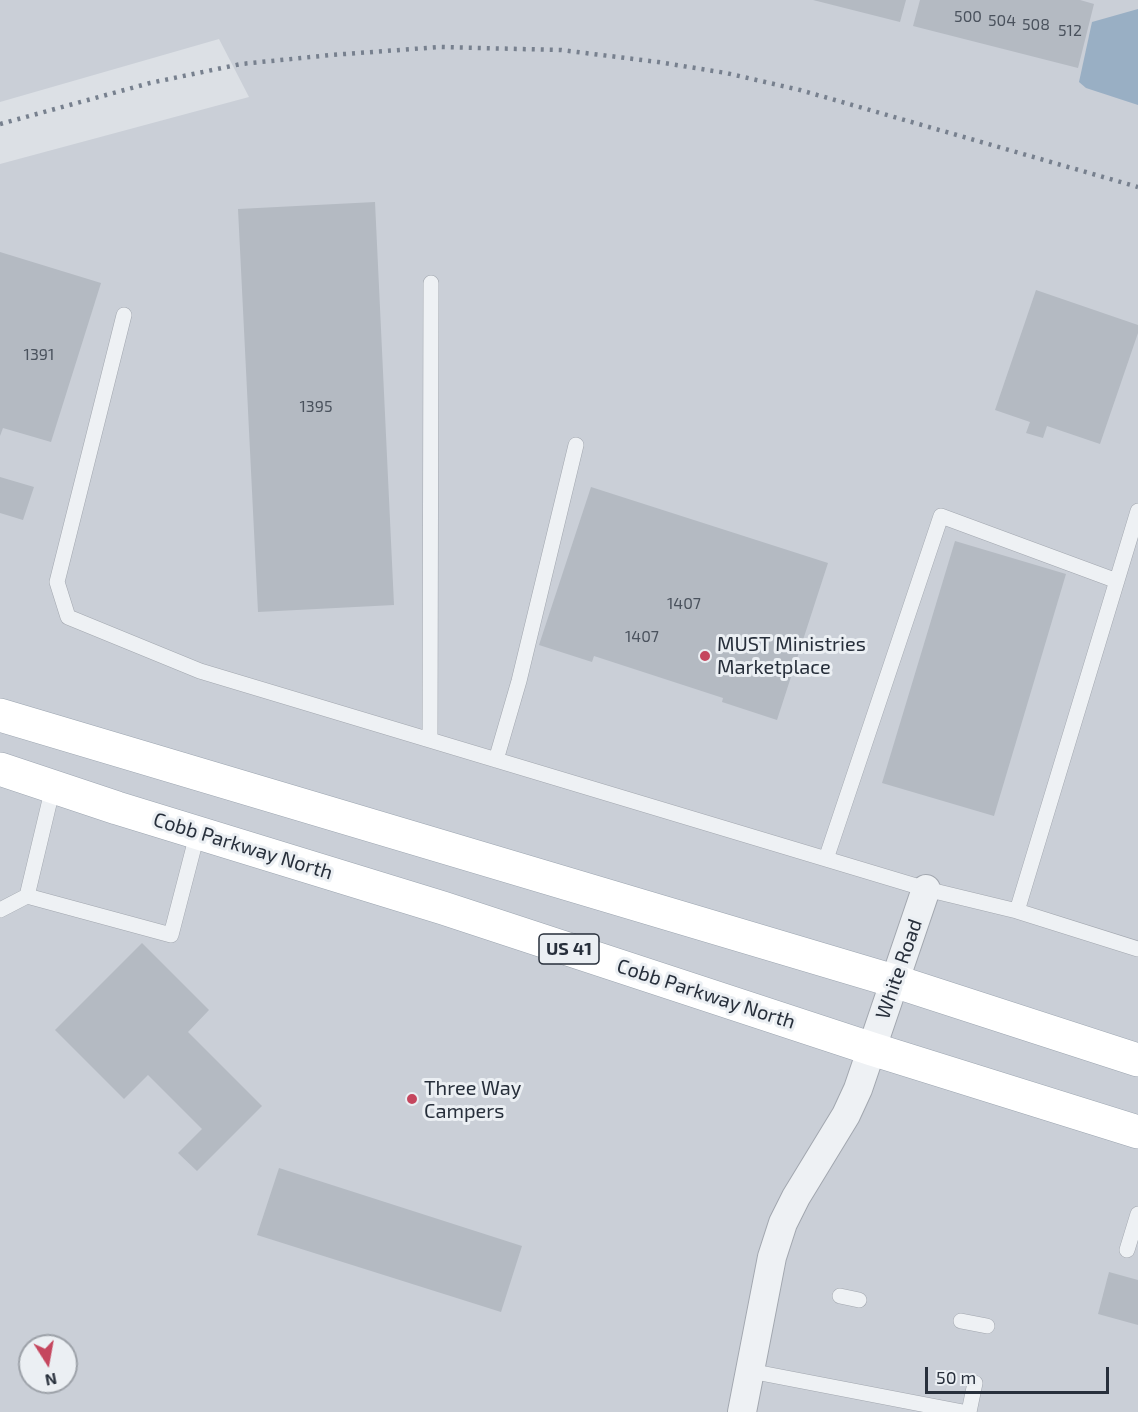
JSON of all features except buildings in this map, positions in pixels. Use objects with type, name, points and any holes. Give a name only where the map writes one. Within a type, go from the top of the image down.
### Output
[{"type":"main road","points":[[0,715],[894,981],[1138,1060]]},
{"type":"main road","name":"Cobb Parkway North","points":[[0,769],[443,908],[872,1049],[1138,1132]]},
{"type":"street","name":"White Road","points":[[742,1412],[772,1257],[783,1223],[796,1197],[846,1115],[858,1089],[926,889]]},
{"type":"lane","points":[[430,740],[431,283]]},
{"type":"lane","points":[[124,315],[57,582],[68,617],[200,671],[926,889],[1017,911],[1138,949]]},
{"type":"lane","points":[[496,760],[519,681],[576,445]]},
{"type":"lane","points":[[1017,911],[1138,511]]},
{"type":"lane","points":[[826,859],[940,516],[1117,581]]},
{"type":"lane","points":[[27,896],[53,787]]},
{"type":"lane","points":[[0,910],[27,896],[171,935],[198,831]]},
{"type":"lane","points":[[1127,1250],[1138,1214]]},
{"type":"lane","points":[[840,1296],[860,1300]]},
{"type":"lane","points":[[961,1321],[987,1326]]},
{"type":"lane","points":[[750,1371],[963,1412]]},
{"type":"lane","points":[[969,1412],[975,1383]]},
{"type":"shaded area","points":[[0,0],[1138,0],[1138,1412],[0,1412],[0,164],[249,97],[219,39],[0,102]]},
{"type":"water","points":[[1138,9],[1138,105],[1086,88],[1079,82],[1092,22]]},
{"type":"railway","points":[[0,124],[150,83],[241,64],[440,47],[561,50],[726,73],[800,90],[1138,187]]},
{"type":"place","name":"MUST Ministries Marketplace","points":[[705,656]]},
{"type":"place","name":"Three Way Campers","points":[[412,1099]]}]
